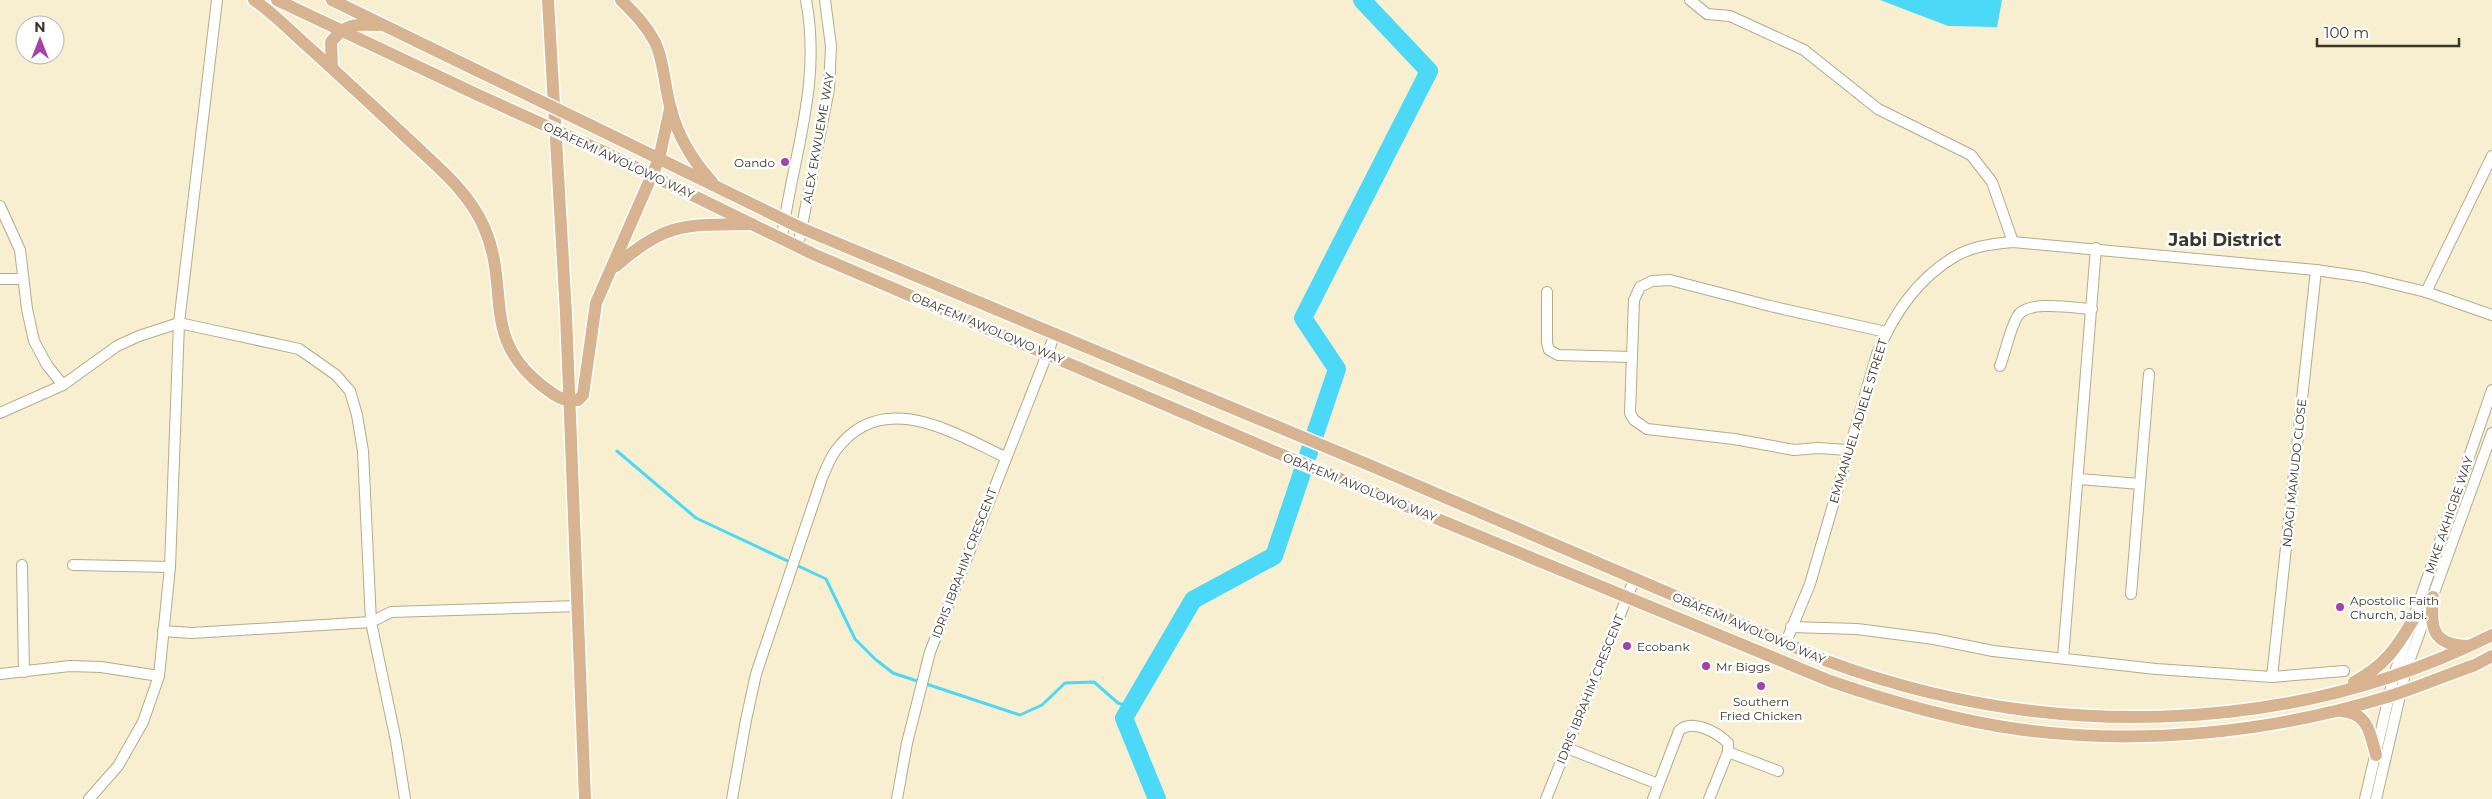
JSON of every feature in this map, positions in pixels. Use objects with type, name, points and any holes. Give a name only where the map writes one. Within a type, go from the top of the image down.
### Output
[{"type":"main road","points":[[254,0],[332,67],[468,197],[492,244],[496,260],[500,320],[512,353],[536,381],[552,395],[569,401],[578,400],[583,395],[596,303],[621,250],[659,159],[670,109]]},
{"type":"main road","name":"OBAFEMI AWOLOWO WAY","points":[[277,0],[341,30],[357,31],[478,95],[602,151],[798,246],[1272,451],[1840,684],[1924,710],[2017,729],[2068,734],[2148,736],[2249,728],[2333,711],[2394,694],[2476,665],[2492,656]]},
{"type":"main road","name":"OBAFEMI AWOLOWO WAY","points":[[332,0],[355,5],[386,26],[801,228],[1374,467],[1634,580],[1828,661],[1891,683],[1952,698],[2036,713],[2122,718],[2170,717],[2249,709],[2334,693],[2394,675],[2470,646],[2492,635]]},
{"type":"main road","points":[[548,0],[566,314],[585,799]]},
{"type":"main road","points":[[621,0],[645,24],[656,43],[662,63],[670,109],[682,140],[692,156],[718,188]]},
{"type":"main road","points":[[355,5],[357,31],[386,26]]},
{"type":"main road","points":[[332,67],[331,42],[341,30]]},
{"type":"main road","points":[[609,272],[638,247],[656,235],[676,228],[698,225],[754,224]]},
{"type":"main road","points":[[2433,597],[2431,618],[2434,633],[2438,638],[2448,642],[2470,646]]},
{"type":"main road","points":[[2334,693],[2385,662],[2398,646],[2413,620]]},
{"type":"main road","points":[[2333,711],[2346,711],[2364,720],[2370,728],[2376,755]]},
{"type":"street","points":[[89,799],[118,766],[143,722],[159,676],[170,566],[179,323],[217,0]]},
{"type":"street","name":"ALEX EKWUEME WAY","points":[[782,237],[811,82],[812,40],[806,0]]},
{"type":"street","name":"ALEX EKWUEME WAY","points":[[798,246],[828,89],[831,46],[825,0]]},
{"type":"street","points":[[1690,0],[1707,14],[1730,16],[1804,50],[1878,109],[1971,156],[1992,182],[2013,242]]},
{"type":"street","points":[[2426,292],[2492,156]]},
{"type":"street","points":[[0,206],[20,250],[22,279],[34,341],[47,365],[63,385]]},
{"type":"street","name":"EMMANUEL ADIELE STREET","points":[[1786,642],[1810,584],[1848,450],[1877,354],[1886,332],[1909,296],[1931,273],[1955,256],[1985,245],[2013,242],[2096,248],[2316,270],[2364,277],[2426,292],[2492,315]]},
{"type":"street","points":[[2064,658],[2096,248]]},
{"type":"street","name":"NDAGI MAMUDO CLOSE","points":[[2272,677],[2316,270]]},
{"type":"street","points":[[0,280],[22,279]]},
{"type":"street","points":[[1848,450],[1818,448],[1794,450],[1734,439],[1647,429],[1634,420],[1630,413],[1634,300],[1640,287],[1652,281],[1670,280],[1770,306],[1886,332]]},
{"type":"street","points":[[1547,292],[1547,343],[1549,350],[1558,356],[1631,357]]},
{"type":"street","points":[[2000,366],[2017,316],[2024,309],[2036,306],[2092,309]]},
{"type":"street","points":[[0,413],[63,385],[117,346],[139,336],[179,323],[299,349],[330,370],[350,391],[357,415],[363,451],[371,622],[396,741],[405,799]]},
{"type":"street","name":"IDRIS IBRAHIM CRESCENT","points":[[897,799],[906,743],[930,652],[1005,456],[1055,334]]},
{"type":"street","points":[[2131,594],[2149,374]]},
{"type":"street","name":"MIKE AKHIGBE WAY","points":[[2394,694],[2394,675],[2492,390]]},
{"type":"street","points":[[732,799],[756,674],[822,478],[835,450],[854,431],[875,420],[893,418],[918,419],[947,429],[1005,456]]},
{"type":"street","name":"MIKE AKHIGBE WAY","points":[[2394,694],[2406,670],[2492,433]]},
{"type":"street","points":[[2079,479],[2140,484]]},
{"type":"street","points":[[22,565],[24,672]]},
{"type":"street","points":[[73,565],[170,566]]},
{"type":"street","name":"IDRIS IBRAHIM CRESCENT","points":[[1546,799],[1634,580]]},
{"type":"street","points":[[163,630],[192,633],[371,622],[391,612],[578,606]]},
{"type":"street","points":[[1791,627],[1857,629],[1934,639],[1993,650],[2156,669],[2272,677],[2344,671]]},
{"type":"street","points":[[0,674],[77,666],[101,667],[159,676]]},
{"type":"street","points":[[2365,799],[2394,694]]},
{"type":"street","points":[[2376,799],[2394,694]]},
{"type":"street","points":[[1652,799],[1679,731],[1683,726],[1690,724],[1722,737],[1728,743],[1728,752],[1709,799]]},
{"type":"street","points":[[1567,748],[1658,784]]},
{"type":"street","points":[[1728,752],[1778,771]]},
{"type":"water","points":[[1880,0],[2002,0],[1997,27],[1948,26]]},
{"type":"waterway","points":[[1157,799],[1124,718],[1193,600],[1274,556],[1337,369],[1303,318],[1429,71],[1362,0]]},
{"type":"waterway","points":[[617,451],[696,518],[826,579],[855,639],[875,659],[893,673],[1020,715],[1042,705],[1065,683],[1094,682],[1118,703],[1130,707]]},
{"type":"place","name":"Oando","points":[[785,162]]},
{"type":"place","name":"Apostolic Faith Church, Jabi.","points":[[2340,607]]},
{"type":"place","name":"Ecobank","points":[[1627,646]]},
{"type":"place","name":"Mr Biggs","points":[[1706,666]]},
{"type":"place","name":"Southern Fried Chicken","points":[[1761,686]]},
{"type":"district","name":"Jabi District","points":[[2225,240]]}]
